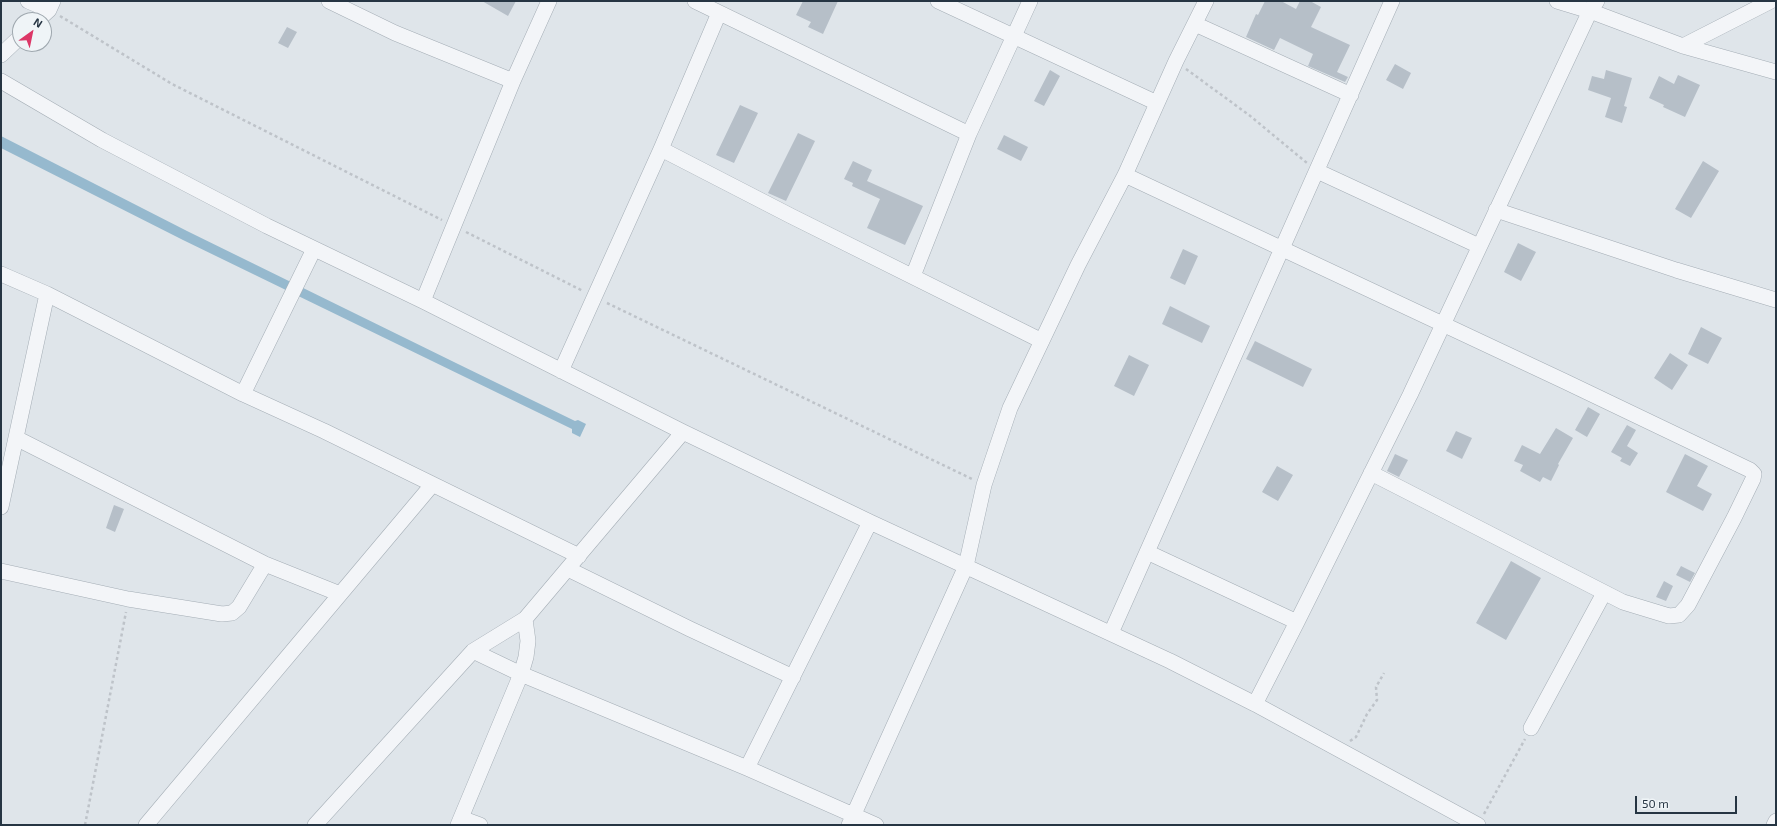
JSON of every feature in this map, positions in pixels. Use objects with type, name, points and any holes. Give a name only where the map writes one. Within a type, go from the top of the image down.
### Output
[{"type":"street","points":[[29,1],[51,5]]},
{"type":"street","points":[[329,1],[395,33],[513,81]]},
{"type":"street","points":[[423,301],[513,81],[549,1]]},
{"type":"street","points":[[695,1],[969,134]]},
{"type":"street","points":[[938,1],[1157,103]]},
{"type":"street","points":[[913,276],[969,134],[1030,1]]},
{"type":"street","points":[[851,820],[966,566],[984,485],[996,445],[1010,408],[1078,265],[1125,175],[1176,61],[1206,1]]},
{"type":"street","points":[[1111,633],[1392,1]]},
{"type":"street","points":[[1557,1],[1594,6],[1683,46],[1776,72]]},
{"type":"street","points":[[1683,46],[1771,1]]},
{"type":"street","points":[[1255,704],[1298,622],[1410,395],[1496,210],[1594,6]]},
{"type":"street","points":[[560,371],[661,149],[719,13]]},
{"type":"street","points":[[1195,24],[1350,95]]},
{"type":"street","points":[[1,55],[12,45]]},
{"type":"street","points":[[1,81],[102,140],[314,249],[423,301],[683,432],[870,522],[1111,633],[1255,704],[1338,749],[1480,822]]},
{"type":"street","points":[[661,149],[791,216],[1042,341]]},
{"type":"street","points":[[1317,171],[1479,246]]},
{"type":"street","points":[[1125,175],[1282,250],[1443,324],[1743,467],[1754,474],[1750,486],[1688,605],[1679,615],[1668,616],[1622,602],[1371,473]]},
{"type":"street","points":[[1496,210],[1676,270],[1776,300]]},
{"type":"street","points":[[243,394],[314,249]]},
{"type":"street","points":[[1,274],[48,294],[243,394],[324,431],[579,556]]},
{"type":"street","points":[[1,507],[48,294]]},
{"type":"street","points":[[315,825],[473,651],[525,619],[683,432]]},
{"type":"street","points":[[16,438],[265,564],[340,594]]},
{"type":"street","points":[[146,825],[432,485]]},
{"type":"street","points":[[747,768],[870,522]]},
{"type":"street","points":[[1147,552],[1298,622]]},
{"type":"street","points":[[1,571],[128,599],[222,614],[232,613],[240,607],[265,564]]},
{"type":"street","points":[[568,569],[690,629],[793,677]]},
{"type":"street","points":[[1531,728],[1604,593]]},
{"type":"street","points":[[480,825],[460,821],[521,674],[526,657],[528,641],[525,619]]},
{"type":"street","points":[[473,651],[521,674],[747,768],[851,820],[876,825]]},
{"type":"street","points":[[1774,825],[1776,821]]},
{"type":"path","points":[[51,5],[172,84],[594,297],[984,485]]},
{"type":"path","points":[[1176,61],[1249,115],[1317,171]]},
{"type":"path","points":[[85,825],[128,599]]},
{"type":"path","points":[[1338,749],[1356,737],[1367,714],[1376,700],[1376,687],[1384,673]]},
{"type":"path","points":[[1480,822],[1531,728]]},
{"type":"water","points":[[1,136],[187,231],[575,421],[578,420],[586,424],[580,437],[572,433],[572,429],[183,240],[1,148]]},
{"type":"building","points":[[482,1],[516,1],[508,16]]},
{"type":"building","points":[[803,1],[838,1],[823,34],[808,27],[811,22],[796,15]]},
{"type":"building","points":[[1265,1],[1281,1],[1296,9],[1300,1],[1310,1],[1321,7],[1311,27],[1350,45],[1337,72],[1348,77],[1345,82],[1308,66],[1313,54],[1280,38],[1274,50],[1246,37],[1256,14],[1258,15]]},
{"type":"building","points":[[287,27],[297,32],[288,48],[278,43]]},
{"type":"building","points":[[1395,64],[1411,73],[1403,89],[1386,80]]},
{"type":"building","points":[[1050,70],[1060,76],[1044,106],[1034,101]]},
{"type":"building","points":[[1606,70],[1632,78],[1624,106],[1627,107],[1622,123],[1605,117],[1611,98],[1588,90],[1592,76],[1604,79]]},
{"type":"building","points":[[1678,75],[1700,85],[1685,117],[1663,107],[1664,105],[1649,98],[1659,76],[1674,84]]},
{"type":"building","points":[[740,105],[758,113],[734,163],[716,155]]},
{"type":"building","points":[[798,133],[815,141],[786,201],[768,193]]},
{"type":"building","points":[[1004,135],[1028,147],[1021,161],[997,149]]},
{"type":"building","points":[[853,161],[872,170],[867,181],[923,206],[905,245],[867,228],[880,199],[852,186],[853,183],[844,179]]},
{"type":"building","points":[[1703,161],[1719,171],[1691,218],[1675,209]]},
{"type":"building","points":[[1518,243],[1536,252],[1521,281],[1504,272]]},
{"type":"building","points":[[1183,249],[1198,256],[1185,285],[1170,278]]},
{"type":"building","points":[[1170,306],[1210,326],[1202,343],[1162,324]]},
{"type":"building","points":[[1701,327],[1722,338],[1708,364],[1688,354]]},
{"type":"building","points":[[1255,341],[1312,369],[1303,387],[1246,359]]},
{"type":"building","points":[[1670,353],[1688,365],[1672,390],[1654,378]]},
{"type":"building","points":[[1129,355],[1149,365],[1134,396],[1114,386]]},
{"type":"building","points":[[1588,407],[1600,414],[1587,437],[1575,430]]},
{"type":"building","points":[[1627,425],[1636,430],[1627,446],[1638,453],[1630,466],[1620,461],[1622,458],[1611,452]]},
{"type":"building","points":[[1556,428],[1573,438],[1558,464],[1559,465],[1551,481],[1543,477],[1540,482],[1520,471],[1523,465],[1514,461],[1522,445],[1540,454]]},
{"type":"building","points":[[1456,431],[1472,438],[1462,459],[1446,451]]},
{"type":"building","points":[[1395,454],[1408,460],[1399,477],[1387,471]]},
{"type":"building","points":[[1685,454],[1708,466],[1697,486],[1712,494],[1703,511],[1666,492]]},
{"type":"building","points":[[1277,466],[1293,475],[1278,501],[1262,492]]},
{"type":"building","points":[[114,505],[124,509],[115,532],[106,528]]},
{"type":"building","points":[[1511,561],[1541,578],[1506,640],[1476,623]]},
{"type":"building","points":[[1681,566],[1695,573],[1690,582],[1676,575]]},
{"type":"building","points":[[1664,581],[1673,586],[1666,601],[1656,597]]}]
